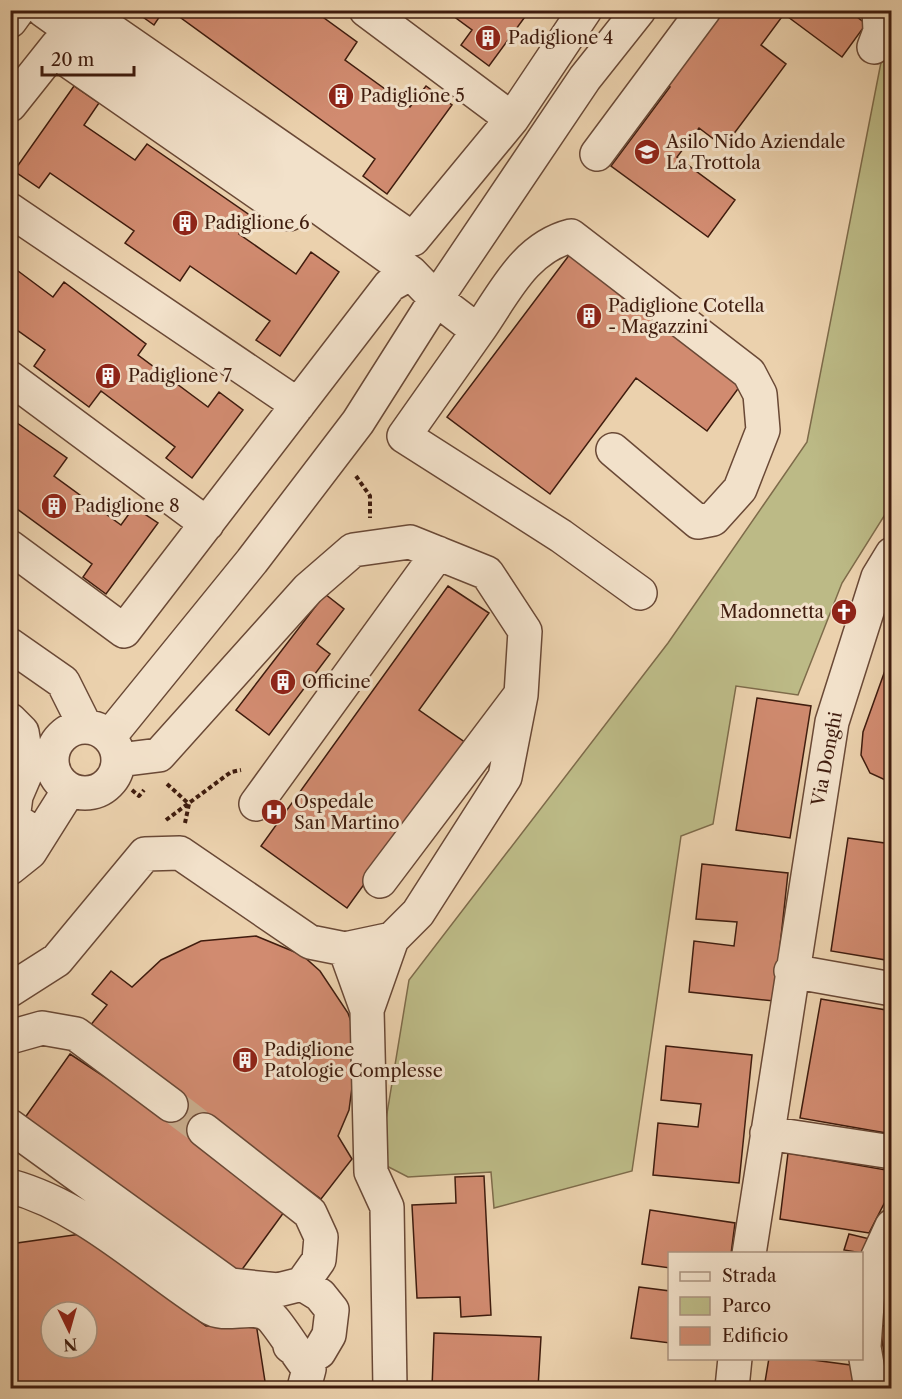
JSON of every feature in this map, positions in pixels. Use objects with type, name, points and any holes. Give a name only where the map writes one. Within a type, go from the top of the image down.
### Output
[{"type":"street","points":[[10,21],[18,10]]},
{"type":"street","points":[[43,10],[401,279]]},
{"type":"street","points":[[82,10],[413,239],[512,119],[585,10]]},
{"type":"street","points":[[366,10],[512,119]]},
{"type":"street","points":[[367,1010],[392,939],[418,914],[505,777],[521,694],[525,631],[487,573],[410,542],[353,550],[308,589],[159,755],[106,750],[69,730],[53,747],[51,764],[57,779],[69,790],[87,794],[102,789],[106,750],[353,429],[436,299],[585,78],[639,10]]},
{"type":"street","points":[[597,154],[704,10]]},
{"type":"street","points":[[874,46],[880,31],[879,10]]},
{"type":"street","points":[[10,105],[55,48],[401,279],[436,299],[478,331]]},
{"type":"street","points":[[556,54],[585,78]]},
{"type":"street","points":[[10,210],[298,405]]},
{"type":"street","points":[[613,450],[698,522],[713,519],[741,489],[764,430],[760,394],[749,373],[571,236],[551,241],[526,261],[404,436],[561,536],[640,593]]},
{"type":"street","points":[[10,547],[124,631],[298,405],[401,279]]},
{"type":"street","points":[[10,378],[207,524]]},
{"type":"street","points":[[256,804],[438,553]]},
{"type":"street","name":"Via Donghi","points":[[749,1252],[791,971],[832,722],[884,586]]},
{"type":"street","points":[[10,645],[63,682],[106,750]]},
{"type":"street","points":[[380,881],[521,694]]},
{"type":"street","points":[[10,720],[22,732],[28,768],[16,796],[21,825],[30,852],[10,868]]},
{"type":"street","points":[[21,825],[69,790]]},
{"type":"street","points":[[10,990],[57,960],[145,854],[180,854],[310,942],[345,949],[392,939]]},
{"type":"street","points":[[345,949],[367,1010],[371,1172],[387,1208],[390,1389]]},
{"type":"street","points":[[791,971],[891,989]]},
{"type":"street","points":[[10,1037],[42,1028],[76,1034],[171,1105]]},
{"type":"street","points":[[10,1126],[230,1285],[278,1290],[302,1284],[319,1260],[321,1237],[310,1213],[204,1130]]},
{"type":"street","points":[[767,1132],[891,1152]]},
{"type":"street","points":[[10,1186],[28,1191],[89,1221],[212,1310],[260,1312],[270,1317],[309,1369],[304,1389]]},
{"type":"street","points":[[871,1389],[863,1347],[879,1294],[869,1276],[891,1226]]},
{"type":"street","points":[[290,1346],[305,1357],[319,1352],[329,1335],[332,1310],[320,1295],[302,1284]]},
{"type":"street","points":[[732,1389],[735,1360]]},
{"type":"path","points":[[353,550],[370,522],[370,496],[357,480],[356,470]]},
{"type":"path","points":[[106,750],[139,796],[151,781]]},
{"type":"path","points":[[165,782],[189,804],[180,854]]},
{"type":"green space","points":[[891,11],[891,505],[842,583],[798,695],[736,686],[713,824],[681,836],[632,1171],[494,1208],[491,1172],[408,1177],[379,1162],[409,980],[668,643],[807,442]]},
{"type":"building","points":[[133,10],[164,10],[154,25]]},
{"type":"building","name":"Padiglione 5","points":[[170,10],[313,10],[357,42],[345,60],[410,107],[426,86],[452,105],[387,194],[363,176],[375,159]]},
{"type":"building","name":"Padiglione 4","points":[[445,10],[530,10],[489,66],[461,45],[472,30]]},
{"type":"building","points":[[724,10],[848,10],[866,24],[842,57],[784,14],[761,45],[786,64],[724,147],[699,128],[677,157],[735,200],[708,237],[611,166],[670,87],[661,81]]},
{"type":"building","name":"Padiglione 6","points":[[74,86],[99,103],[84,125],[135,160],[147,144],[251,216],[239,234],[296,274],[311,252],[339,272],[280,356],[256,340],[270,321],[190,266],[180,281],[125,243],[134,231],[50,173],[39,188],[14,171]]},
{"type":"building","name":"Padiglione Cotella - Magazzini","points":[[570,254],[743,382],[707,431],[636,378],[550,494],[447,417]]},
{"type":"building","name":"Padiglione 7","points":[[10,265],[53,297],[64,282],[146,344],[138,355],[208,407],[219,392],[243,410],[192,478],[166,458],[175,447],[101,391],[89,407],[34,366],[45,350],[10,325]]},
{"type":"building","name":"Padiglione 8","points":[[10,418],[67,458],[54,476],[121,525],[134,507],[158,523],[106,594],[83,577],[92,564],[13,506],[10,508]]},
{"type":"building","points":[[448,586],[489,613],[419,710],[466,743],[347,908],[261,846]]},
{"type":"building","name":"Officine","points":[[325,594],[344,609],[317,644],[330,654],[269,735],[236,710]]},
{"type":"building","points":[[892,651],[892,783],[870,773],[861,755],[863,732]]},
{"type":"building","points":[[757,698],[811,706],[790,838],[736,830]]},
{"type":"building","points":[[848,838],[892,844],[892,961],[831,951]]},
{"type":"building","points":[[702,864],[788,873],[774,1001],[689,992],[694,941],[734,946],[737,922],[696,919]]},
{"type":"building","name":"Padiglione Patologie Complesse","points":[[256,936],[302,955],[320,971],[348,1013],[358,1042],[349,1110],[338,1136],[352,1159],[321,1199],[89,1027],[107,1005],[92,994],[111,971],[132,987],[161,960],[201,941]]},
{"type":"building","points":[[821,999],[892,1011],[892,1134],[800,1118]]},
{"type":"building","points":[[666,1046],[752,1055],[739,1183],[653,1175],[658,1123],[698,1127],[701,1104],[661,1100]]},
{"type":"building","points":[[70,1054],[167,1118],[287,1208],[238,1275],[24,1119]]},
{"type":"building","points":[[788,1153],[892,1171],[890,1192],[869,1233],[780,1219]]},
{"type":"building","points":[[484,1176],[491,1315],[461,1317],[460,1297],[417,1298],[412,1205],[456,1203],[455,1177]]},
{"type":"building","points":[[650,1210],[735,1223],[731,1252],[668,1252],[668,1268],[642,1264]]},
{"type":"building","points":[[81,1234],[206,1326],[256,1323],[266,1388],[10,1388],[10,1244]]},
{"type":"building","points":[[849,1234],[874,1240],[868,1254],[844,1250]]},
{"type":"building","points":[[639,1287],[668,1291],[668,1343],[631,1338]]},
{"type":"building","points":[[892,1325],[892,1388],[889,1388],[880,1326]]},
{"type":"building","points":[[434,1333],[541,1337],[538,1388],[432,1388]]},
{"type":"building","points":[[769,1360],[813,1360],[858,1366],[861,1388],[764,1388]]},
{"type":"building","points":[[610,1383],[634,1388],[608,1388]]},
{"type":"tunnel","points":[[171,1105],[204,1130]]},
{"type":"place","name":"Padiglione 4","points":[[488,38]]},
{"type":"place","name":"Padiglione 5","points":[[341,96]]},
{"type":"place","name":"Asilo Nido Aziendale La Trottola","points":[[647,152]]},
{"type":"place","name":"Padiglione 6","points":[[185,223]]},
{"type":"place","name":"Padiglione Cotella - Magazzini","points":[[589,316]]},
{"type":"place","name":"Padiglione 7","points":[[108,376]]},
{"type":"place","name":"Padiglione 8","points":[[54,506]]},
{"type":"place","name":"Madonnetta","points":[[844,612]]},
{"type":"place","name":"Officine","points":[[283,682]]},
{"type":"place","name":"Ospedale San Martino","points":[[274,812]]},
{"type":"place","name":"Padiglione Patologie Complesse","points":[[245,1060]]}]
